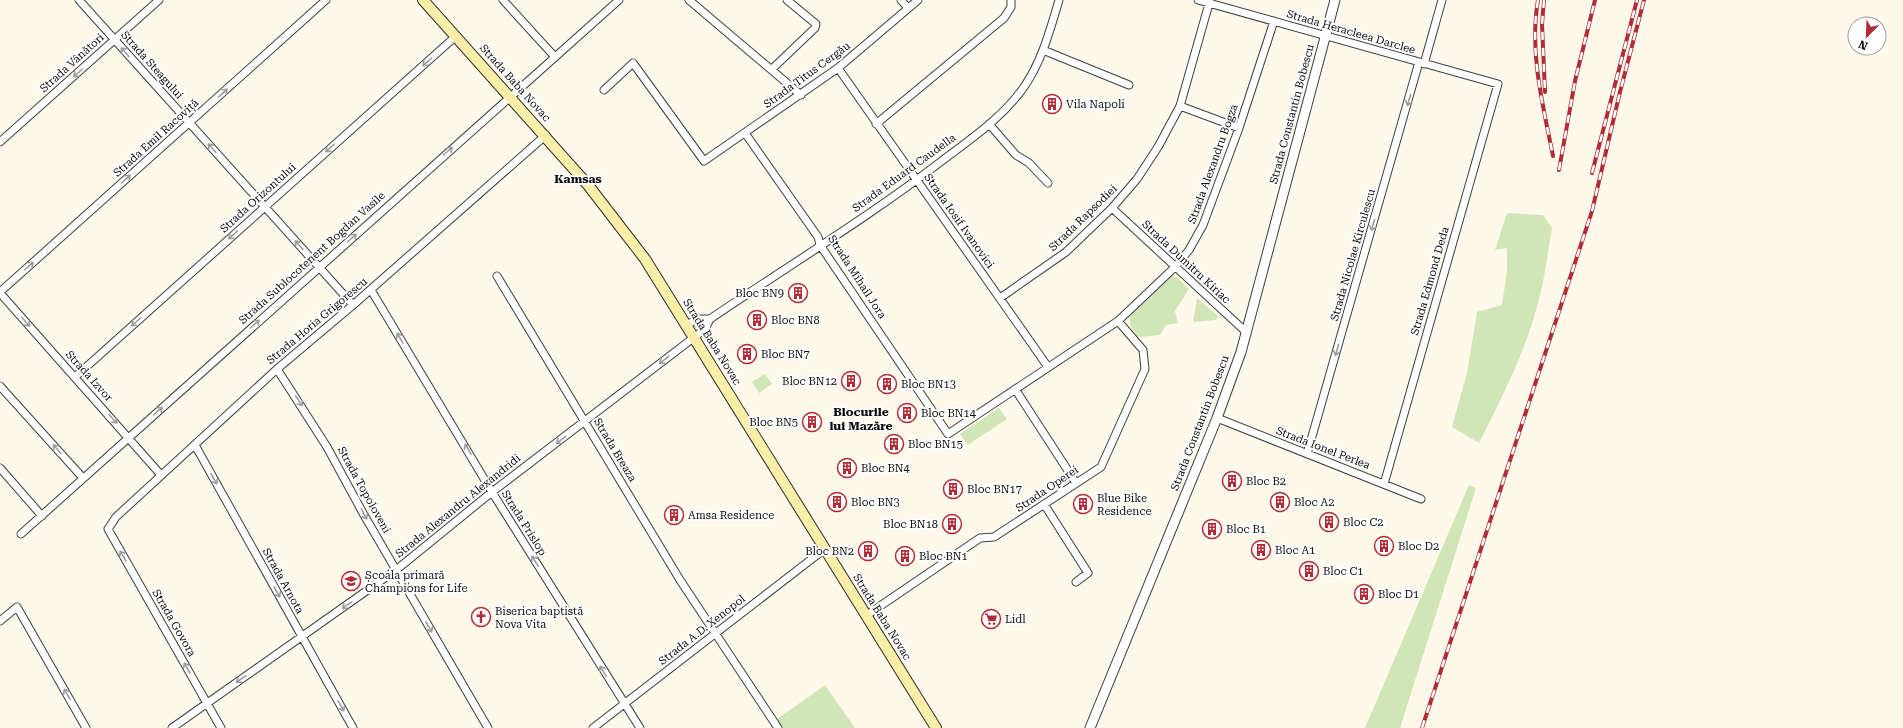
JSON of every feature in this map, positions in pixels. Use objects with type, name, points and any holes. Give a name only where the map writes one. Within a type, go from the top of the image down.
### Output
[{"type":"main road","name":"Strada Baba Novac","points":[[423,0],[546,135],[626,232],[660,280],[936,728]]},
{"type":"street","name":"Strada Steagului","points":[[79,0],[353,305]]},
{"type":"street","name":"Strada Vânători","points":[[0,142],[159,0]]},
{"type":"street","name":"Strada Emil Racoviță","points":[[0,293],[326,0]]},
{"type":"street","points":[[503,0],[555,57]]},
{"type":"street","name":"Strada Sublocotenent Bogdan Vasile","points":[[21,534],[619,0]]},
{"type":"street","points":[[689,0],[802,95]]},
{"type":"street","points":[[772,70],[815,28],[816,24],[788,0]]},
{"type":"street","points":[[901,0],[908,8]]},
{"type":"street","name":"Strada Titus Cergău","points":[[604,90],[633,63],[704,161],[802,95],[838,68],[918,0]]},
{"type":"street","points":[[876,124],[1004,18],[1011,7],[1011,0]]},
{"type":"street","name":"Strada Eduard Caudella","points":[[695,337],[705,329],[710,319],[917,180],[989,124],[1024,87],[1043,50],[1059,0]]},
{"type":"street","name":"Strada Heracleea Darclee","points":[[1198,0],[1498,84]]},
{"type":"street","name":"Strada Constantin Bobescu","points":[[1090,728],[1217,418],[1238,360],[1335,0]]},
{"type":"street","name":"Strada Nicolae Kirculescu","points":[[1307,454],[1422,63],[1442,0]]},
{"type":"street","name":"Strada Rapsodiei","points":[[1000,298],[1060,257],[1112,208],[1137,179],[1158,147],[1180,106],[1209,2]]},
{"type":"street","name":"Strada Alexandru Bogza","points":[[948,434],[1118,320],[1175,267],[1189,250],[1203,226],[1239,128],[1274,21]]},
{"type":"street","name":"Strada Orizontului","points":[[75,377],[264,206],[456,36]]},
{"type":"street","points":[[1043,50],[1129,85]]},
{"type":"street","name":"Strada Iosif Ivanovici","points":[[838,68],[1048,367]]},
{"type":"street","name":"Strada Edmond Deda","points":[[1384,484],[1498,84]]},
{"type":"street","points":[[1180,106],[1239,128]]},
{"type":"street","points":[[989,124],[1016,155],[1029,163],[1048,183]]},
{"type":"street","name":"Strada Mihail Jora","points":[[745,133],[818,238],[820,245],[948,434]]},
{"type":"street","name":"Strada Horia Grigorescu","points":[[108,528],[116,517],[277,369],[371,290],[546,135]]},
{"type":"street","name":"Strada Dumitru Kiriac","points":[[1112,208],[1246,332]]},
{"type":"street","name":"Strada Breaza","points":[[497,276],[680,580],[778,728]]},
{"type":"street","name":"Strada Prislop","points":[[371,290],[492,492],[640,728]]},
{"type":"street","name":"Strada Izvor","points":[[0,293],[129,437],[161,475]]},
{"type":"street","name":"Strada Eduard Caudella","points":[[688,325],[698,319],[710,319]]},
{"type":"street","name":"Strada Operei","points":[[866,615],[980,538],[994,537],[1101,467],[1144,369],[1142,350],[1118,320]]},
{"type":"street","name":"Strada Alexandru Alexandridi","points":[[172,728],[396,570],[492,492],[695,337]]},
{"type":"street","name":"Strada Topoloveni","points":[[277,369],[327,447],[396,570],[488,728]]},
{"type":"street","points":[[0,386],[83,478]]},
{"type":"street","points":[[1015,389],[1076,483]]},
{"type":"street","name":"Strada Ionel Perlea","points":[[1217,418],[1421,499]]},
{"type":"street","name":"Strada Arnota","points":[[195,444],[353,728]]},
{"type":"street","points":[[0,468],[42,516]]},
{"type":"street","points":[[1044,504],[1088,573],[1076,582]]},
{"type":"street","name":"Strada Govora","points":[[108,528],[221,728]]},
{"type":"street","name":"Strada A.D. Xenopol","points":[[593,728],[826,548]]},
{"type":"street","points":[[0,621],[17,607],[86,728]]},
{"type":"green space","points":[[1507,213],[1543,215],[1552,228],[1543,283],[1530,331],[1497,407],[1479,443],[1452,427],[1467,373],[1477,312],[1502,305],[1507,271],[1507,248],[1495,250]]},
{"type":"green space","points":[[1172,276],[1177,277],[1189,289],[1175,311],[1178,323],[1166,325],[1160,335],[1139,337],[1131,326],[1131,313]]},
{"type":"green space","points":[[1197,298],[1218,316],[1216,320],[1193,322]]},
{"type":"green space","points":[[765,374],[772,384],[759,393],[752,382]]},
{"type":"green space","points":[[999,408],[1007,419],[968,445],[960,434]]},
{"type":"green space","points":[[1469,485],[1476,488],[1400,728],[1365,728]]},
{"type":"green space","points":[[825,685],[855,728],[781,728],[776,720]]},
{"type":"railway","points":[[1538,0],[1535,40],[1536,59],[1541,98],[1553,156]]},
{"type":"railway","points":[[1544,0],[1542,24],[1545,92]]},
{"type":"railway","points":[[1559,170],[1575,81],[1595,0]]},
{"type":"railway","points":[[1592,173],[1637,0]]},
{"type":"railway","points":[[1422,728],[1592,211],[1620,92],[1644,0]]},
{"type":"place","name":"Vila Napoli","points":[[1052,104]]},
{"type":"place","name":"Bloc BN9","points":[[798,293]]},
{"type":"place","name":"Bloc BN8","points":[[757,320]]},
{"type":"place","name":"Bloc BN7","points":[[747,354]]},
{"type":"place","name":"Bloc BN12","points":[[851,381]]},
{"type":"place","name":"Bloc BN13","points":[[887,384]]},
{"type":"place","name":"Bloc BN14","points":[[907,413]]},
{"type":"place","name":"Bloc BN5","points":[[812,422]]},
{"type":"place","name":"Bloc BN15","points":[[894,444]]},
{"type":"place","name":"Bloc BN4","points":[[847,468]]},
{"type":"place","name":"Bloc B2","points":[[1232,481]]},
{"type":"place","name":"Bloc BN17","points":[[953,489]]},
{"type":"place","name":"Bloc BN3","points":[[837,502]]},
{"type":"place","name":"Bloc A2","points":[[1280,502]]},
{"type":"place","name":"Blue Bike Residence","points":[[1083,504]]},
{"type":"place","name":"Amsa Residence","points":[[674,515]]},
{"type":"place","name":"Bloc C2","points":[[1329,522]]},
{"type":"place","name":"Bloc BN18","points":[[952,524]]},
{"type":"place","name":"Bloc B1","points":[[1212,529]]},
{"type":"place","name":"Bloc D2","points":[[1384,546]]},
{"type":"place","name":"Bloc A1","points":[[1261,550]]},
{"type":"place","name":"Bloc BN2","points":[[868,551]]},
{"type":"place","name":"Bloc BN1","points":[[905,556]]},
{"type":"place","name":"Bloc C1","points":[[1309,571]]},
{"type":"place","name":"Școala primară Champions for Life","points":[[351,581]]},
{"type":"place","name":"Bloc D1","points":[[1364,594]]},
{"type":"place","name":"Biserica baptistă Nova Vita","points":[[481,617]]},
{"type":"place","name":"Lidl","points":[[991,619]]},
{"type":"district","name":"Kamsas","points":[[578,179]]},
{"type":"district","name":"Blocurile lui Mazăre","points":[[861,419]]}]
